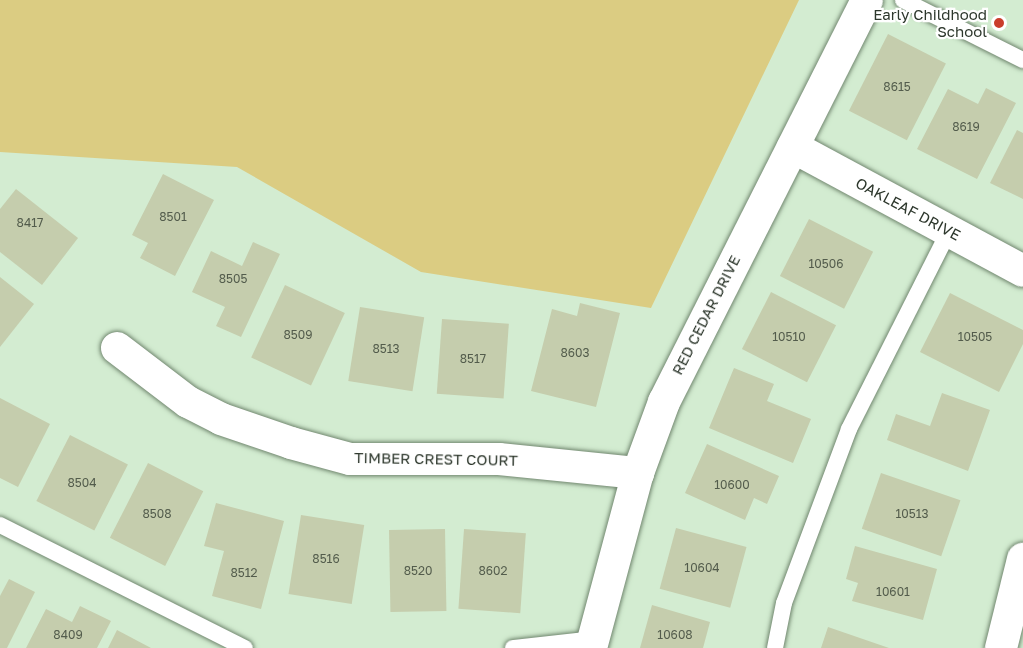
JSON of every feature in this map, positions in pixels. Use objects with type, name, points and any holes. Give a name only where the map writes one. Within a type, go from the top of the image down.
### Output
[{"type":"street","name":"RED CEDAR DRIVE","points":[[593,643],[638,473],[664,402],[687,352],[867,0]]},
{"type":"street","name":"OAKLEAF DRIVE","points":[[793,147],[1023,271]]},
{"type":"street","name":"TIMBER CREST COURT","points":[[117,348],[188,402],[221,419],[291,443],[350,459],[499,459],[638,473]]},
{"type":"street","points":[[1001,648],[1023,559]]},
{"type":"lane","points":[[903,0],[1023,60]]},
{"type":"lane","points":[[775,648],[784,603],[849,429],[949,231]]},
{"type":"lane","points":[[0,525],[245,648]]},
{"type":"lane","points":[[513,648],[593,643]]},
{"type":"shaded area","points":[[0,0],[799,0],[651,308],[421,272],[237,167],[0,152]]},
{"type":"building","points":[[888,34],[946,64],[907,140],[849,111]]},
{"type":"building","points":[[986,88],[1016,103],[977,179],[917,149],[948,89],[978,104]]},
{"type":"building","points":[[1017,130],[1023,133],[1023,199],[990,183]]},
{"type":"building","points":[[163,174],[214,200],[175,276],[140,258],[148,243],[132,235]]},
{"type":"building","points":[[16,189],[78,238],[42,285],[0,252],[0,209]]},
{"type":"building","points":[[809,219],[873,252],[844,309],[780,276]]},
{"type":"building","points":[[253,242],[280,254],[241,337],[216,326],[225,307],[192,292],[211,251],[242,266]]},
{"type":"building","points":[[0,277],[34,304],[0,347]]},
{"type":"building","points":[[285,285],[345,313],[311,385],[251,358]]},
{"type":"building","points":[[771,292],[836,325],[807,382],[742,349]]},
{"type":"building","points":[[950,293],[1023,330],[1023,344],[999,392],[920,352]]},
{"type":"building","points":[[580,303],[620,313],[596,407],[531,391],[552,309],[577,316]]},
{"type":"building","points":[[360,307],[424,317],[412,391],[348,381]]},
{"type":"building","points":[[442,319],[509,324],[504,398],[437,394]]},
{"type":"building","points":[[734,368],[774,384],[767,401],[811,419],[793,463],[709,428]]},
{"type":"building","points":[[942,393],[990,410],[968,471],[887,440],[896,414],[930,426]]},
{"type":"building","points":[[0,398],[50,424],[18,487],[0,478]]},
{"type":"building","points":[[70,435],[128,465],[94,530],[36,501]]},
{"type":"building","points":[[707,444],[779,476],[767,504],[754,498],[745,520],[685,493]]},
{"type":"building","points":[[148,463],[203,491],[165,566],[110,538]]},
{"type":"building","points":[[881,473],[960,500],[941,556],[862,529]]},
{"type":"building","points":[[216,503],[284,521],[261,609],[212,596],[224,551],[204,546]]},
{"type":"building","points":[[301,515],[364,525],[352,604],[288,594]]},
{"type":"building","points":[[676,528],[747,547],[730,608],[660,589]]},
{"type":"building","points":[[445,529],[446,611],[390,612],[389,530]]},
{"type":"building","points":[[464,529],[526,533],[520,613],[458,609]]},
{"type":"building","points":[[855,546],[937,569],[923,620],[852,601],[858,583],[846,579]]},
{"type":"building","points":[[9,579],[35,592],[7,648],[0,648],[0,596]]},
{"type":"building","points":[[652,605],[710,622],[703,648],[640,648]]},
{"type":"building","points":[[80,606],[111,621],[97,648],[26,648],[46,609],[72,622]]},
{"type":"building","points":[[828,627],[889,648],[821,648]]},
{"type":"building","points":[[117,630],[151,648],[108,648]]},
{"type":"place","name":"Early Childhood School","points":[[999,23]]}]
